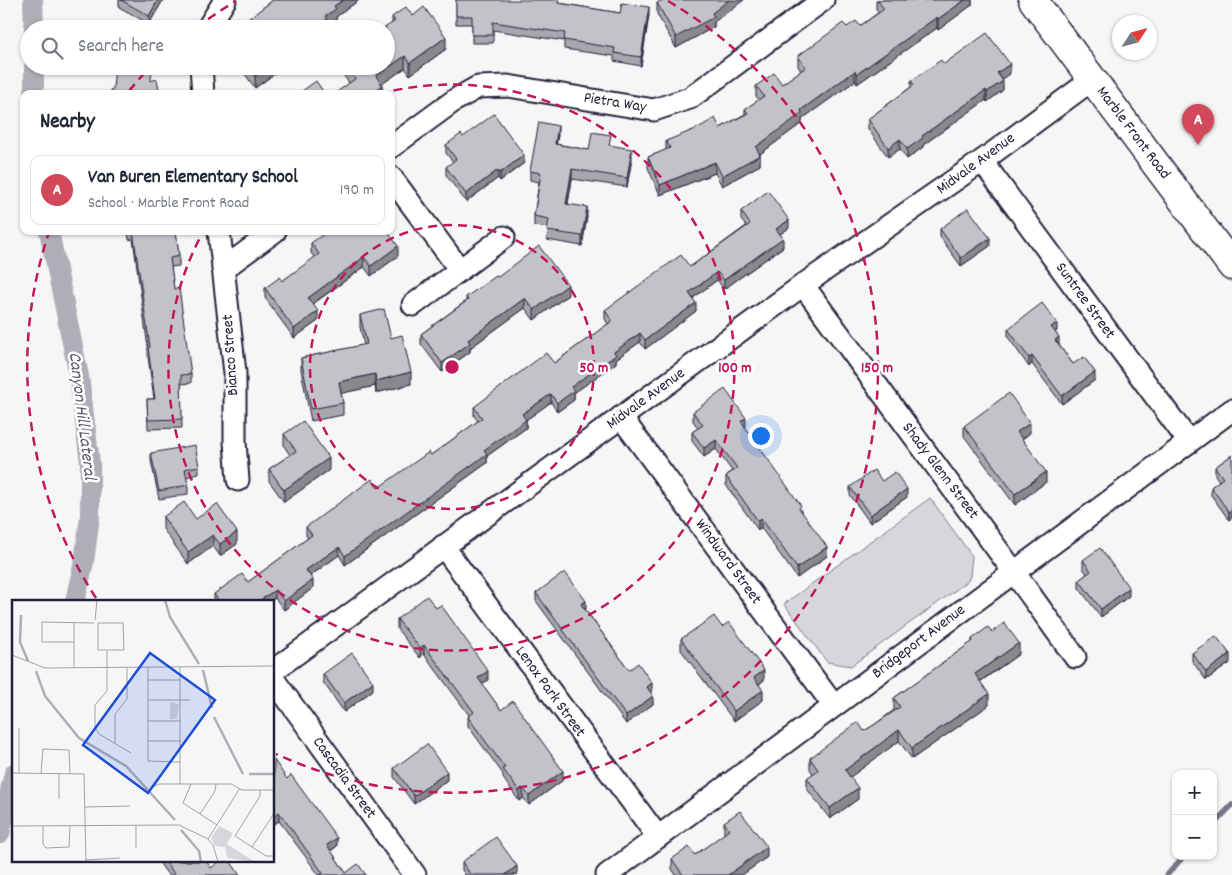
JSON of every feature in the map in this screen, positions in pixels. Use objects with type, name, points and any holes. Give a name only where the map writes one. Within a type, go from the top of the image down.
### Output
[{"type":"street","points":[[213,20],[225,0]]},
{"type":"street","name":"Pietra Way","points":[[395,143],[455,100],[478,88],[508,86],[654,110],[690,98],[823,0]]},
{"type":"street","name":"Marble Front Road","points":[[1033,0],[1232,266]]},
{"type":"street","points":[[202,75],[203,90]]},
{"type":"street","name":"Midvale Avenue","points":[[275,669],[802,285],[982,161],[1093,78]]},
{"type":"street","name":"Suntree Street","points":[[982,161],[1189,442]]},
{"type":"street","points":[[395,182],[460,270]]},
{"type":"street","name":"Bianco Street","points":[[219,235],[235,373],[235,442],[238,480]]},
{"type":"street","points":[[223,269],[270,235]]},
{"type":"street","points":[[413,305],[504,237]]},
{"type":"street","name":"Shady Glenn Street","points":[[802,285],[1075,657]]},
{"type":"street","name":"Bridgeport Avenue","points":[[607,875],[1232,410]]},
{"type":"street","name":"Windward Street","points":[[621,417],[834,706]]},
{"type":"street","name":"Lenox Park Street","points":[[443,546],[658,837]]},
{"type":"street","name":"Cascadia Street","points":[[275,681],[414,875]]},
{"type":"shaded area","points":[[930,498],[972,556],[968,581],[851,666],[827,662],[784,604]]},
{"type":"building","points":[[121,0],[158,0],[149,16]]},
{"type":"building","points":[[273,0],[343,0],[334,6],[336,9],[325,16],[326,20],[247,20]]},
{"type":"building","points":[[456,0],[559,0],[558,3],[620,13],[622,3],[649,7],[641,57],[614,53],[615,48],[564,40],[565,33],[493,22],[493,35],[472,35],[472,16],[456,16]]},
{"type":"building","points":[[663,0],[729,0],[712,13],[714,17],[676,37],[657,3]]},
{"type":"building","points":[[877,0],[965,0],[938,19],[937,17],[857,74],[855,71],[801,110],[802,113],[756,147],[760,155],[722,176],[715,162],[660,185],[648,157],[670,148],[666,141],[698,128],[715,118],[720,128],[748,113],[745,109],[764,96],[756,86],[774,73],[782,84],[806,67],[798,56],[843,23],[847,27],[856,21],[860,26],[884,9]]},
{"type":"building","points":[[406,7],[413,16],[424,7],[446,37],[410,63],[405,56],[395,63],[395,20],[392,17]]},
{"type":"building","points":[[987,33],[1010,64],[997,73],[1003,81],[987,92],[986,90],[907,149],[900,139],[888,148],[868,119],[914,85],[911,81],[941,60],[944,64]]},
{"type":"building","points":[[114,75],[151,75],[151,81],[157,79],[159,90],[110,90],[113,89]]},
{"type":"building","points":[[352,75],[377,75],[376,76],[382,85],[375,90],[340,90],[355,79]]},
{"type":"building","points":[[316,81],[322,90],[304,90]]},
{"type":"building","points":[[494,114],[524,155],[500,173],[498,170],[466,194],[446,167],[456,159],[446,145],[461,134],[463,137]]},
{"type":"building","points":[[539,122],[558,126],[555,144],[589,150],[592,132],[611,135],[609,145],[632,149],[627,178],[572,169],[566,204],[587,207],[582,236],[547,231],[549,219],[534,216],[541,173],[530,171]]},
{"type":"building","points":[[768,191],[789,220],[776,229],[783,238],[724,280],[717,272],[689,293],[696,303],[645,340],[640,333],[614,352],[616,355],[571,387],[574,391],[557,403],[551,394],[522,414],[526,420],[484,450],[487,454],[345,556],[339,547],[306,570],[313,580],[284,601],[275,590],[260,600],[218,600],[214,594],[242,574],[248,582],[312,535],[306,527],[372,479],[378,488],[429,452],[431,455],[482,418],[474,407],[546,353],[554,363],[612,321],[605,310],[681,255],[690,267],[750,224],[741,211]]},
{"type":"building","points":[[968,208],[990,238],[961,258],[940,229]]},
{"type":"building","points":[[134,235],[176,235],[179,256],[170,258],[174,289],[179,288],[191,374],[181,375],[182,419],[148,420],[147,399],[155,399],[148,348],[150,347]]},
{"type":"building","points":[[322,235],[390,235],[398,246],[371,266],[364,257],[308,298],[318,311],[294,329],[265,288],[280,277],[282,281],[319,254],[311,243]]},
{"type":"building","points":[[539,246],[568,285],[534,310],[525,298],[468,340],[470,343],[442,363],[421,334],[468,300],[466,297],[496,276],[498,277]]},
{"type":"building","points":[[1042,303],[1057,323],[1051,327],[1059,337],[1055,340],[1073,364],[1084,357],[1095,372],[1062,396],[1032,356],[1029,358],[1008,329]]},
{"type":"building","points":[[384,309],[391,338],[402,335],[411,372],[376,381],[375,374],[339,382],[343,403],[311,409],[301,358],[367,344],[360,315]]},
{"type":"building","points":[[725,389],[746,418],[741,421],[801,506],[799,508],[827,547],[797,568],[761,518],[758,521],[726,476],[737,468],[716,440],[704,448],[692,432],[703,425],[693,412]]},
{"type":"building","points":[[1009,393],[1030,423],[1017,432],[1046,472],[1015,494],[964,426]]},
{"type":"building","points":[[303,421],[329,458],[284,490],[269,469],[296,451],[284,434]]},
{"type":"building","points":[[195,445],[199,466],[185,469],[188,485],[159,491],[151,453]]},
{"type":"building","points":[[1232,455],[1232,510],[1229,512],[1211,487],[1223,478],[1215,467]]},
{"type":"building","points":[[874,470],[882,481],[895,472],[907,489],[870,515],[850,487]]},
{"type":"building","points":[[184,502],[196,519],[217,504],[237,532],[220,544],[213,535],[188,552],[163,517]]},
{"type":"building","points":[[1100,548],[1129,588],[1101,609],[1079,580],[1091,571],[1083,560]]},
{"type":"building","points":[[565,572],[586,601],[581,604],[629,670],[638,663],[652,683],[647,687],[653,696],[626,716],[536,593]]},
{"type":"building","points":[[427,596],[436,608],[441,605],[488,671],[478,678],[501,710],[513,701],[563,771],[529,796],[523,788],[519,791],[503,769],[505,768],[468,717],[474,712],[424,645],[420,648],[397,619]]},
{"type":"building","points":[[714,616],[722,627],[729,622],[764,670],[754,678],[763,690],[734,711],[681,639]]},
{"type":"building","points":[[1004,623],[1019,643],[975,674],[989,694],[912,748],[899,730],[845,770],[858,788],[830,808],[807,778],[818,770],[810,758],[858,722],[864,731],[900,707],[894,698],[973,641],[972,639],[988,627],[992,632]]},
{"type":"building","points":[[1216,636],[1230,654],[1206,672],[1192,653]]},
{"type":"building","points":[[352,653],[373,682],[344,703],[323,674]]},
{"type":"building","points":[[427,744],[447,772],[414,796],[394,768]]},
{"type":"building","points":[[275,761],[287,779],[291,775],[337,838],[327,845],[346,873],[358,864],[366,875],[320,875],[323,873],[279,812],[275,815]]},
{"type":"building","points":[[740,811],[767,847],[728,875],[683,875],[672,859],[689,847],[695,855],[729,830],[724,822]]},
{"type":"building","points":[[496,837],[517,866],[505,875],[471,875],[462,862]]},
{"type":"building","points":[[166,862],[207,862],[211,868],[219,862],[231,862],[240,875],[175,875]]},
{"type":"waterway","name":"Canyon Hill Lateral","points":[[33,0],[34,20]]},
{"type":"waterway","name":"Canyon Hill Lateral","points":[[34,75],[34,90]]},
{"type":"waterway","name":"Canyon Hill Lateral","points":[[50,235],[79,376],[90,463],[90,516],[84,562],[75,600]]},
{"type":"waterway","name":"Canyon Hill Lateral","points":[[0,834],[12,782]]},
{"type":"waterway","points":[[1217,821],[1232,805]]},
{"type":"waterway","points":[[1167,875],[1180,860]]},
{"type":"place","name":"Van Buren Elementary School","points":[[1198,145]]}]
